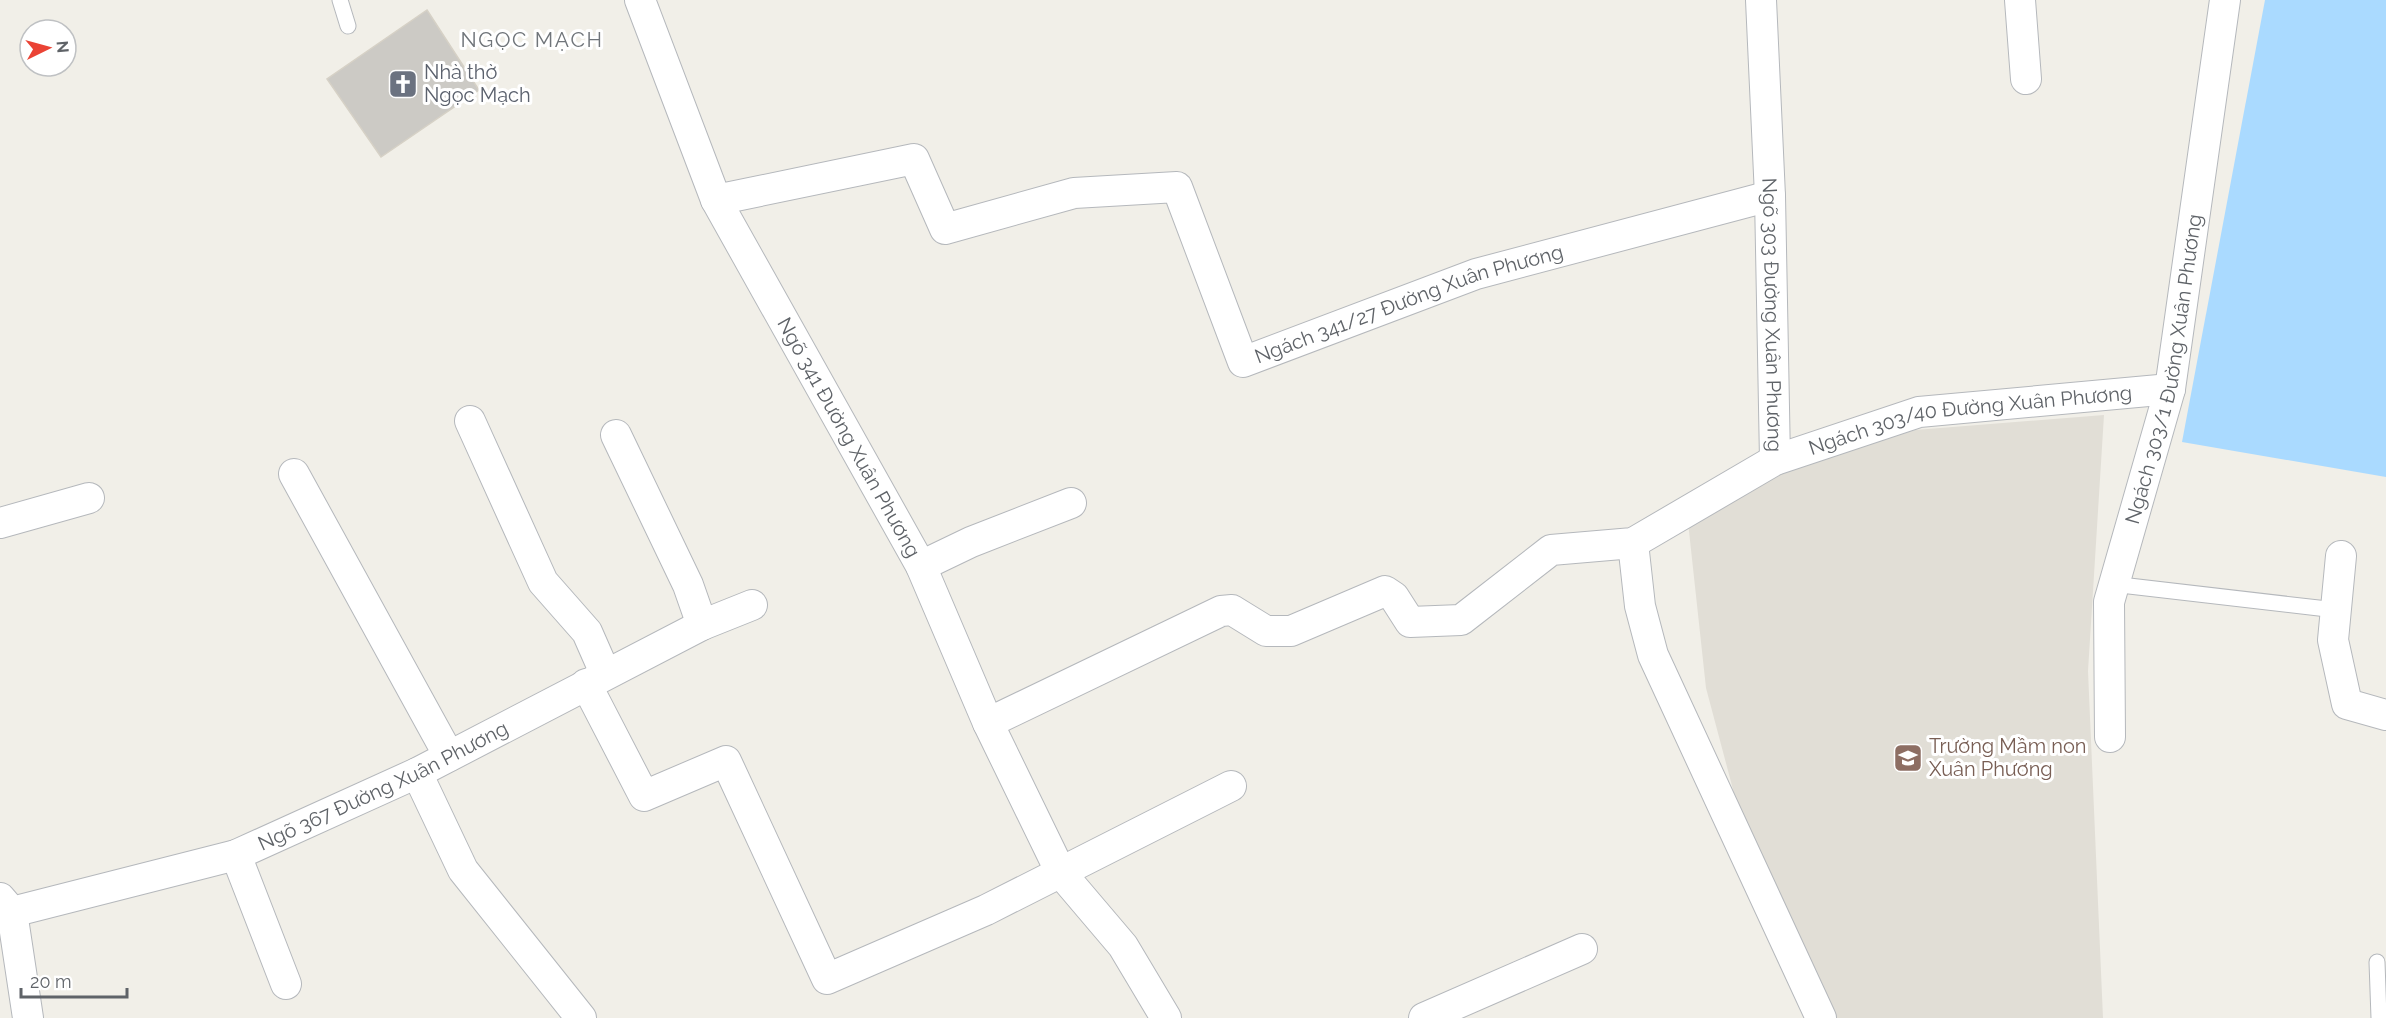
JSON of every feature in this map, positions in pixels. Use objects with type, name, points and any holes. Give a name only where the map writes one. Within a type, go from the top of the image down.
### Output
[{"type":"street","name":"Ngõ 341 Đường Xuân Phương","points":[[640,0],[716,200],[921,566],[988,723],[1061,873],[1123,946],[1166,1018]]},
{"type":"street","name":"Ngõ 303 Đường Xuân Phương","points":[[988,723],[1221,611],[1232,610],[1266,631],[1291,631],[1385,591],[1394,597],[1410,622],[1457,621],[1551,550],[1633,543],[1775,460],[1770,196],[1761,0]]},
{"type":"street","points":[[2020,0],[2026,79]]},
{"type":"street","name":"Ngách 303/1 Đường Xuân Phương","points":[[2110,737],[2109,602],[2112,584],[2170,389],[2224,0]]},
{"type":"street","name":"Ngách 341/27 Đường Xuân Phương","points":[[716,200],[914,159],[945,230],[1074,193],[1177,187],[1244,362],[1476,274],[1770,196]]},
{"type":"street","name":"Ngách 303/40 Đường Xuân Phương","points":[[1775,460],[1919,412],[2170,389]]},
{"type":"street","points":[[470,421],[543,582],[587,632],[595,679],[644,796],[726,761],[827,979],[986,910],[1231,786]]},
{"type":"street","points":[[616,435],[688,585],[702,625]]},
{"type":"street","points":[[294,474],[449,756]]},
{"type":"street","points":[[0,523],[89,498]]},
{"type":"street","points":[[921,566],[971,542],[1071,503]]},
{"type":"street","points":[[1633,543],[1640,606],[1653,655],[1821,1018]]},
{"type":"street","points":[[2341,556],[2333,640],[2347,704],[2386,715]]},
{"type":"street","name":"Ngõ 367 Đường Xuân Phương","points":[[6,905],[236,855],[417,773],[702,625],[752,605]]},
{"type":"street","points":[[417,773],[463,870],[581,1018]]},
{"type":"street","points":[[236,855],[286,984]]},
{"type":"street","points":[[6,905],[28,1018]]},
{"type":"street","points":[[1424,1018],[1582,949]]},
{"type":"lane","points":[[340,0],[348,26]]},
{"type":"lane","points":[[2112,584],[2336,610]]},
{"type":"lane","points":[[2377,962],[2379,1018]]},
{"type":"shaded area","name":"Trường Mầm non Xuân Phương","points":[[2104,415],[2088,671],[2103,1018],[1827,1018],[1743,827],[1706,688],[1688,522],[1780,471],[1915,430]]},
{"type":"water","points":[[2265,0],[2386,0],[2386,477],[2182,442]]},
{"type":"building","name":"Nhà thờ Ngọc Mạch","points":[[427,10],[479,90],[381,157],[327,79]]},
{"type":"place","name":"Nhà thờ Ngọc Mạch","points":[[403,84]]},
{"type":"place","name":"Trường Mầm non Xuân Phương","points":[[1908,758]]},
{"type":"district","name":"NGỌC MẠCH","points":[[532,39]]}]
